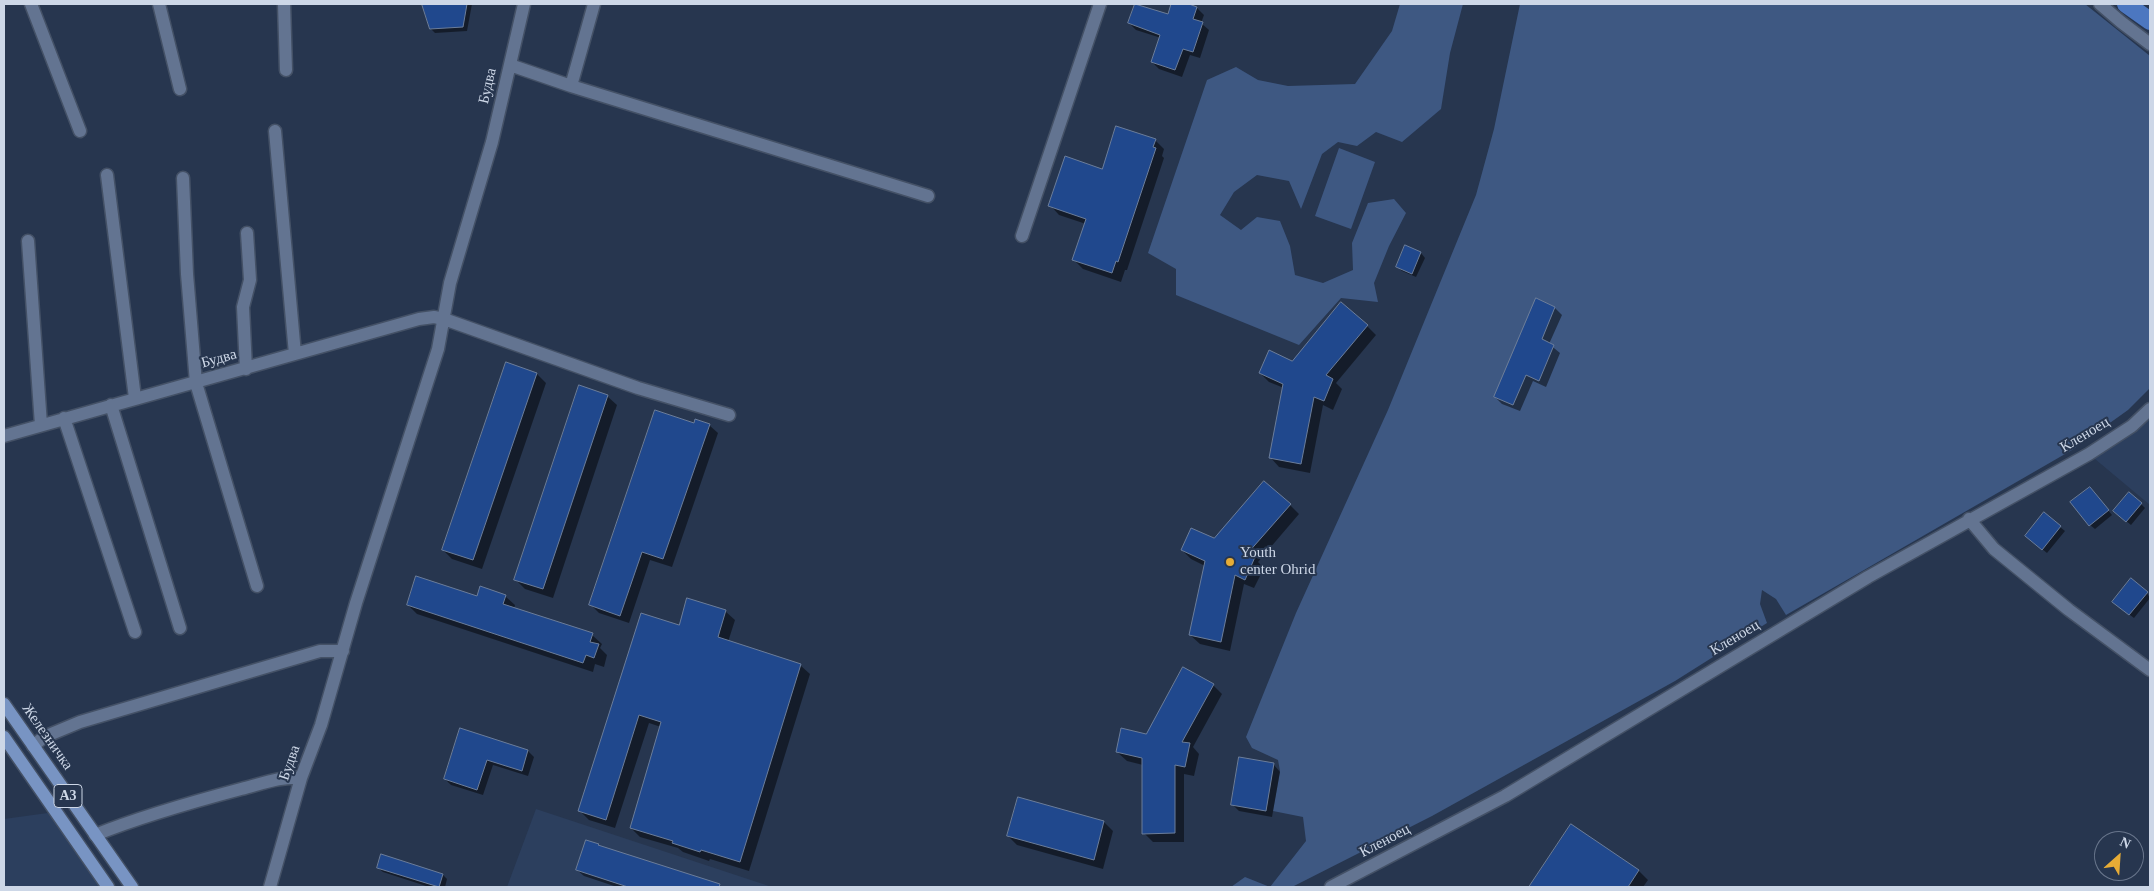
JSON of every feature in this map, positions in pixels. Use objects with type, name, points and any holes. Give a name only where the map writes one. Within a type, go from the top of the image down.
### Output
[{"type":"main road","name":"Железничка","points":[[4,704],[132,887]]},
{"type":"main road","name":"A3","points":[[4,737],[108,887]]},
{"type":"street","points":[[31,4],[80,131]]},
{"type":"street","points":[[159,4],[180,90]]},
{"type":"street","points":[[284,4],[286,70]]},
{"type":"street","name":"Будва","points":[[270,887],[302,778],[321,725],[359,594],[438,349],[450,283],[492,142],[524,4]]},
{"type":"street","points":[[570,86],[594,4]]},
{"type":"street","points":[[1022,236],[1100,4]]},
{"type":"street","points":[[2100,4],[2150,44]]},
{"type":"street","points":[[510,65],[570,86],[928,196]]},
{"type":"street","points":[[276,131],[295,354]]},
{"type":"street","points":[[107,175],[135,398]]},
{"type":"street","points":[[183,178],[187,274],[196,383],[258,586]]},
{"type":"street","points":[[246,369],[243,307],[250,280],[247,233]]},
{"type":"street","points":[[28,241],[41,425]]},
{"type":"street","name":"Будва","points":[[4,436],[419,319],[434,318],[444,319],[638,388],[729,415]]},
{"type":"street","points":[[110,405],[180,628]]},
{"type":"street","name":"Кленоец","points":[[1331,887],[1505,796],[1868,577],[1969,519],[2089,454],[2132,426],[2150,409]]},
{"type":"street","points":[[64,418],[135,632]]},
{"type":"street","points":[[1969,519],[1994,549],[2069,610],[2150,670]]},
{"type":"street","points":[[33,746],[44,737],[80,722],[320,651],[343,651]]},
{"type":"street","points":[[95,835],[130,821],[215,796],[286,777],[302,778]]},
{"type":"shaded area","points":[[1400,4],[1463,4],[1450,53],[1441,109],[1402,142],[1376,132],[1357,146],[1338,142],[1322,154],[1301,209],[1289,181],[1257,175],[1234,192],[1220,215],[1241,230],[1257,217],[1280,221],[1290,246],[1295,275],[1323,283],[1353,270],[1352,243],[1368,203],[1394,199],[1406,213],[1389,246],[1374,283],[1378,302],[1341,298],[1299,345],[1176,295],[1176,269],[1148,253],[1207,80],[1236,67],[1258,80],[1288,86],[1355,84],[1392,31]]},
{"type":"shaded area","points":[[1520,4],[2085,4],[2150,56],[2150,388],[2128,410],[2072,450],[1786,615],[1776,599],[1762,590],[1760,604],[1767,623],[1675,681],[1432,816],[1292,887],[1270,887],[1306,841],[1303,817],[1273,811],[1280,771],[1278,760],[1252,748],[1246,737],[1296,613],[1388,410],[1476,195],[1494,129]]},
{"type":"shaded area","points":[[1339,148],[1375,162],[1351,229],[1315,216]]},
{"type":"shaded area","points":[[2150,409],[2150,505],[2089,454]]},
{"type":"shaded area","points":[[536,809],[772,887],[507,887]]},
{"type":"shaded area","points":[[55,812],[108,887],[4,887],[4,819]]},
{"type":"shaded area","points":[[1245,877],[1270,887],[1231,887]]},
{"type":"building","points":[[422,4],[467,4],[463,27],[430,29]]},
{"type":"building","points":[[1135,4],[1168,14],[1171,4],[1189,4],[1197,7],[1193,19],[1203,22],[1193,52],[1183,49],[1175,70],[1151,62],[1160,35],[1128,23]]},
{"type":"building","points":[[1116,126],[1156,139],[1153,147],[1156,148],[1118,262],[1116,261],[1112,273],[1072,260],[1086,219],[1048,206],[1065,156],[1102,169]]},
{"type":"building","points":[[1405,245],[1421,252],[1412,274],[1396,267]]},
{"type":"building","points":[[1536,298],[1555,307],[1542,339],[1554,345],[1539,381],[1526,375],[1513,405],[1494,397]]},
{"type":"building","points":[[1341,302],[1368,325],[1326,375],[1333,379],[1324,401],[1314,397],[1301,464],[1269,458],[1283,384],[1259,373],[1269,350],[1292,361]]},
{"type":"building","points":[[506,362],[537,373],[473,560],[442,550]]},
{"type":"building","points":[[579,385],[608,395],[543,589],[514,580]]},
{"type":"building","points":[[655,410],[694,423],[695,419],[710,424],[663,559],[642,552],[620,616],[589,605]]},
{"type":"building","name":"Youth center Ohrid","points":[[1264,481],[1291,504],[1247,554],[1255,557],[1245,580],[1235,575],[1221,642],[1189,635],[1205,561],[1181,550],[1191,528],[1214,538]]},
{"type":"building","points":[[2090,487],[2109,510],[2089,526],[2070,502]]},
{"type":"building","points":[[2129,492],[2142,503],[2126,522],[2113,511]]},
{"type":"building","points":[[2044,512],[2061,526],[2042,550],[2025,536]]},
{"type":"building","points":[[416,576],[477,596],[480,586],[506,595],[503,604],[593,633],[590,642],[599,644],[594,658],[586,655],[583,663],[407,605]]},
{"type":"building","points":[[2131,578],[2148,592],[2129,615],[2112,602]]},
{"type":"building","points":[[687,598],[726,610],[718,637],[801,664],[740,862],[701,850],[700,852],[672,843],[673,841],[630,828],[661,722],[639,715],[606,820],[578,811],[641,613],[679,625]]},
{"type":"building","points":[[1183,667],[1214,684],[1182,742],[1190,743],[1185,767],[1175,765],[1175,833],[1142,834],[1142,758],[1116,752],[1121,728],[1146,734]]},
{"type":"building","points":[[460,728],[528,750],[522,771],[487,760],[477,790],[444,779]]},
{"type":"building","points":[[1239,757],[1274,763],[1266,811],[1231,805]]},
{"type":"building","points":[[1018,797],[1104,821],[1094,860],[1007,836]]},
{"type":"building","points":[[1571,824],[1639,870],[1628,887],[1529,887]]},
{"type":"building","points":[[586,840],[720,884],[719,887],[628,887],[576,870]]},
{"type":"building","points":[[381,854],[443,874],[439,887],[377,868]]},
{"type":"waterway","points":[[2126,4],[2150,21]]},
{"type":"place","name":"Youth center Ohrid","points":[[1230,562]]}]
